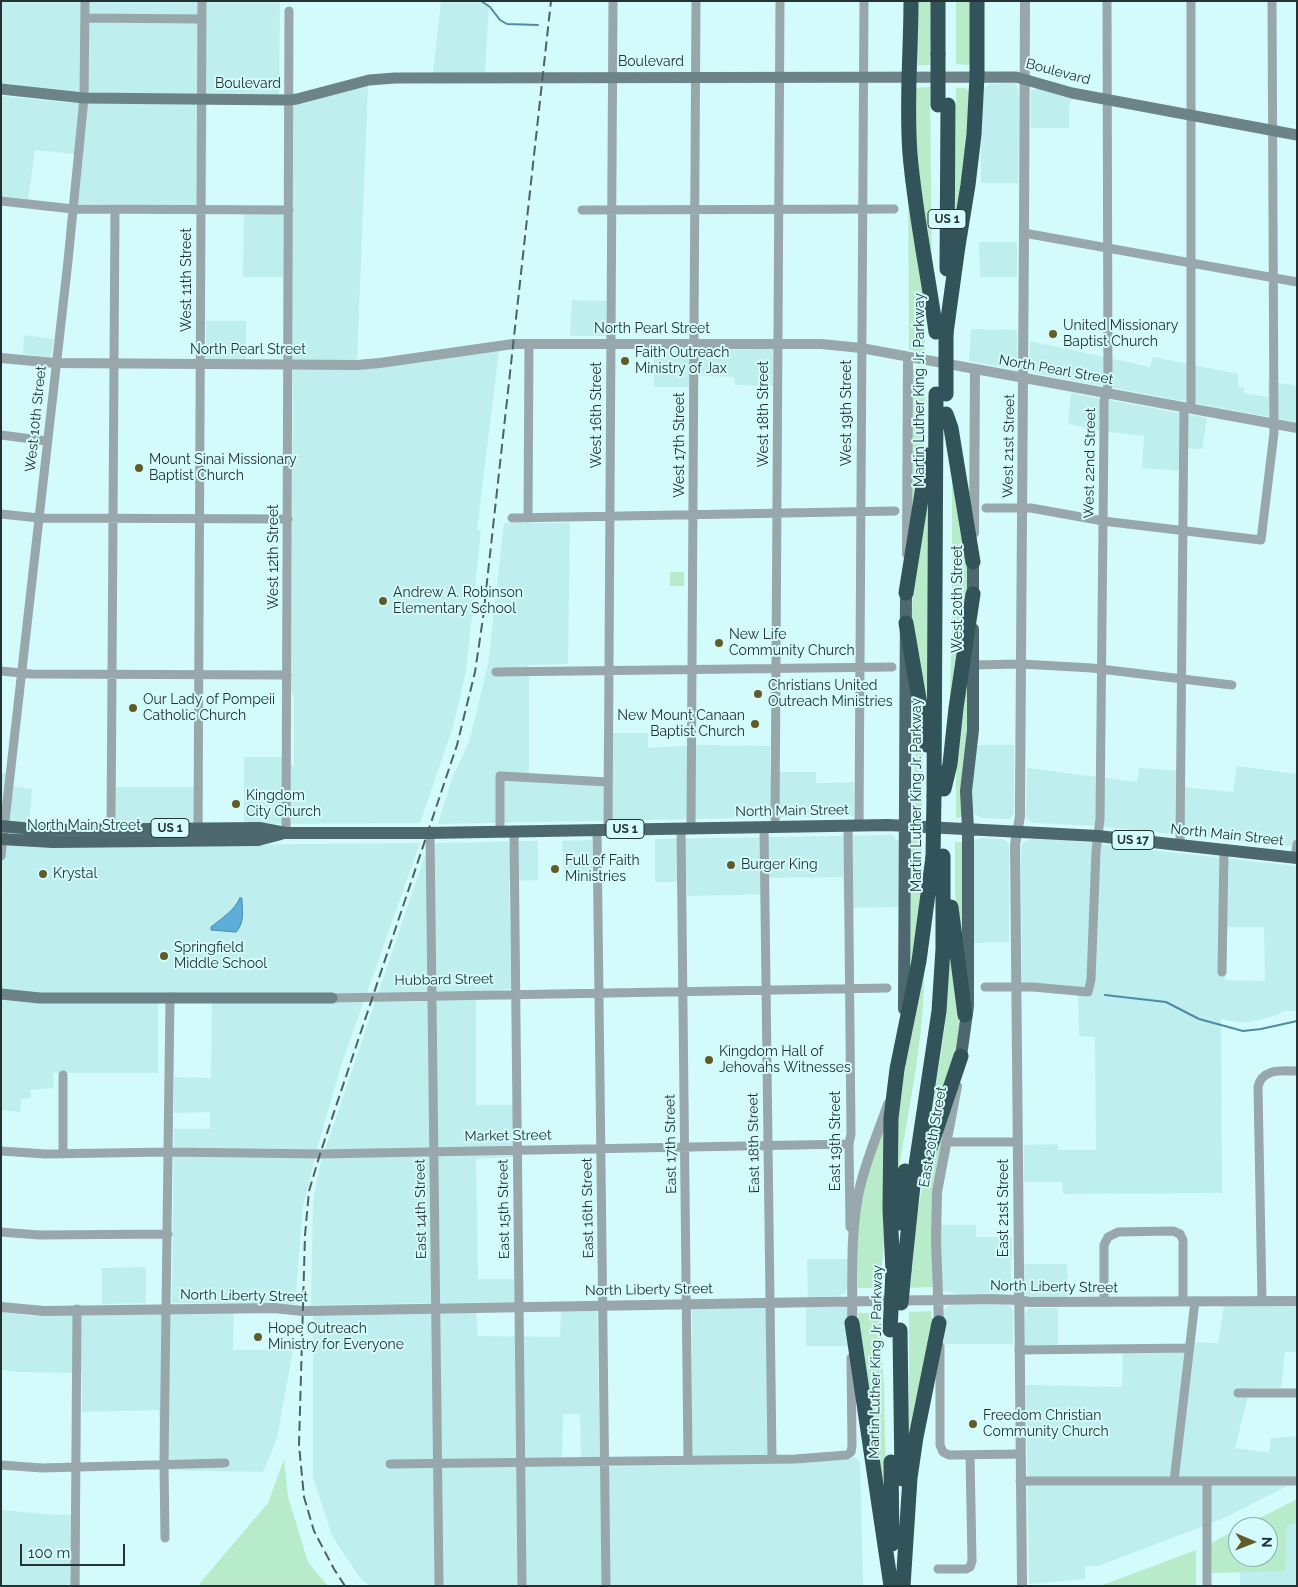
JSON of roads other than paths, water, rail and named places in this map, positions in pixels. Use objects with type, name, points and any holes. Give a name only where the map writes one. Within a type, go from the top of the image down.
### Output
[{"type":"highway","points":[[911,1],[909,126],[912,174],[941,332]]},
{"type":"highway","name":"Martin Luther King Jr. Parkway","points":[[898,1271],[914,1185],[939,1012],[943,949],[940,794],[943,54],[938,1]]},
{"type":"highway","name":"Martin Luther King Jr. Parkway","points":[[943,54],[948,1]]},
{"type":"highway","points":[[941,332],[972,159],[977,76],[977,1]]},
{"type":"highway","name":"Martin Luther King Jr. Parkway","points":[[940,794],[946,414],[941,394]]},
{"type":"highway","name":"US 1","points":[[906,593],[941,394]]},
{"type":"highway","points":[[946,414],[951,428],[973,562]]},
{"type":"highway","points":[[940,794],[950,764],[956,708],[973,594]]},
{"type":"highway","points":[[906,624],[928,753],[940,794]]},
{"type":"highway","points":[[940,858],[950,882],[952,921],[965,1015]]},
{"type":"highway","points":[[898,1271],[890,1209],[891,1135],[897,1069],[940,858]]},
{"type":"highway","name":"Martin Luther King Jr. Parkway","points":[[892,1586],[895,1330],[899,1215],[929,1007],[940,858]]},
{"type":"highway","points":[[914,1185],[921,1175],[961,1056]]},
{"type":"highway","points":[[852,1323],[892,1586]]},
{"type":"highway","points":[[903,1586],[907,1501],[911,1468],[938,1324]]},
{"type":"highway","name":"Martin Luther King Jr. Parkway","points":[[895,1330],[903,1586]]},
{"type":"main road","name":"Boulevard","points":[[1,89],[84,98],[289,100],[369,80],[395,78],[977,76],[1024,78],[1070,92],[1107,100],[1297,135]]},
{"type":"main road","name":"West 20th Street","points":[[968,828],[966,791],[973,730],[973,562]]},
{"type":"main road","name":"US 1","points":[[904,825],[906,593]]},
{"type":"main road","name":"North Main Street","points":[[2,833],[43,830],[198,828],[259,828],[286,833],[430,833],[904,825],[1098,836],[1296,858]]},
{"type":"main road","points":[[897,1069],[905,987],[904,825]]},
{"type":"main road","name":"East 20th Street","points":[[961,1056],[968,986],[968,828]]},
{"type":"main road","name":"North Main Street","points":[[2,833],[52,842],[258,840],[286,833]]},
{"type":"main road","name":"Hubbard Street","points":[[1,994],[40,998],[332,998]]},
{"type":"street","name":"West 10th Street","points":[[1,856],[2,833],[22,673],[84,98],[85,1]]},
{"type":"street","name":"West 11th Street","points":[[198,828],[202,1]]},
{"type":"street","name":"West 16th Street","points":[[603,830],[608,782],[613,1]]},
{"type":"street","name":"West 17th Street","points":[[686,828],[692,670],[696,1]]},
{"type":"street","name":"West 18th Street","points":[[770,827],[776,669],[780,1]]},
{"type":"street","name":"West 19th Street","points":[[854,825],[861,512],[864,1]]},
{"type":"street","name":"West 21st Street","points":[[1017,830],[1020,816],[1025,1]]},
{"type":"street","name":"West 22nd Street","points":[[1016,986],[1088,992],[1091,980],[1096,851],[1100,819],[1104,425],[1108,385],[1107,1]]},
{"type":"street","points":[[1180,845],[1183,531],[1190,264],[1191,1]]},
{"type":"street","points":[[986,508],[1030,508],[1103,520],[1261,540],[1274,433],[1272,1]]},
{"type":"street","name":"West 12th Street","points":[[286,833],[289,11]]},
{"type":"street","points":[[85,18],[202,19]]},
{"type":"street","points":[[1,201],[73,209],[289,210]]},
{"type":"street","points":[[111,829],[115,209]]},
{"type":"street","points":[[582,210],[894,209]]},
{"type":"street","points":[[1024,233],[1297,282]]},
{"type":"street","name":"North Pearl Street","points":[[1,358],[55,363],[357,365],[503,345],[611,343],[821,344],[861,348],[1297,428]]},
{"type":"street","points":[[528,518],[529,344]]},
{"type":"street","points":[[906,593],[908,357]]},
{"type":"street","name":"West 20th Street","points":[[973,562],[975,370]]},
{"type":"street","points":[[1,436],[47,441]]},
{"type":"street","points":[[512,518],[895,511]]},
{"type":"street","points":[[1,514],[38,518],[288,520]]},
{"type":"street","points":[[973,665],[1021,664],[1102,670],[1232,685]]},
{"type":"street","points":[[496,672],[892,667]]},
{"type":"street","points":[[1,671],[22,673],[287,675]]},
{"type":"street","points":[[500,832],[500,776],[608,782]]},
{"type":"street","name":"East 19th Street","points":[[772,1459],[847,1455],[852,1446],[849,1144],[851,1134],[850,988],[854,825]]},
{"type":"street","name":"East 18th Street","points":[[770,827],[766,990],[772,1459]]},
{"type":"street","name":"East 17th Street","points":[[686,828],[683,991],[688,1460]]},
{"type":"street","name":"East 16th Street","points":[[603,830],[599,992],[606,1586]]},
{"type":"street","name":"East 21st Street","points":[[1017,830],[1015,845],[1018,1350],[1022,1586]]},
{"type":"street","name":"East 15th Street","points":[[514,832],[522,1586]]},
{"type":"street","name":"East 14th Street","points":[[430,833],[439,1584]]},
{"type":"street","points":[[1296,858],[1297,844]]},
{"type":"street","points":[[1222,972],[1224,850]]},
{"type":"street","points":[[985,987],[1016,986]]},
{"type":"street","name":"Hubbard Street","points":[[332,998],[887,988]]},
{"type":"street","points":[[165,1538],[164,1464],[170,997]]},
{"type":"street","name":"East 20th Street","points":[[961,1056],[937,1202],[940,1445],[943,1452],[949,1455],[970,1455]]},
{"type":"street","points":[[851,1257],[859,1188],[890,1098],[897,1069]]},
{"type":"street","points":[[1262,1301],[1258,1087],[1260,1081],[1269,1073],[1297,1070]]},
{"type":"street","points":[[63,1075],[63,1154]]},
{"type":"street","points":[[946,1142],[1017,1142]]},
{"type":"street","name":"Market Street","points":[[1,1151],[63,1154],[168,1152],[320,1154],[849,1144]]},
{"type":"street","points":[[1104,1302],[1104,1245],[1108,1237],[1118,1232],[1173,1231],[1180,1234],[1183,1240],[1183,1302]]},
{"type":"street","points":[[1,1232],[38,1235],[168,1234]]},
{"type":"street","name":"North Liberty Street","points":[[1,1307],[44,1311],[167,1308],[274,1308],[303,1310],[937,1299],[1019,1300],[1029,1302],[1297,1301]]},
{"type":"street","points":[[1174,1481],[1195,1302]]},
{"type":"street","points":[[75,1586],[78,1310]]},
{"type":"street","points":[[1018,1350],[1189,1348]]},
{"type":"street","points":[[1238,1393],[1297,1393]]},
{"type":"street","points":[[938,1569],[966,1569],[970,1567],[972,1561],[970,1455],[1020,1454]]},
{"type":"street","points":[[390,1464],[772,1459]]},
{"type":"street","points":[[1,1465],[42,1468],[225,1463]]},
{"type":"street","points":[[1020,1481],[1297,1481]]},
{"type":"street","points":[[1207,1481],[1207,1586]]},
{"type":"water","points":[[240,898],[242,898],[241,925],[236,932],[211,930],[211,927],[231,911]]},
{"type":"waterway","points":[[481,1],[490,7],[500,20],[507,24],[538,25]]},
{"type":"waterway","points":[[1105,995],[1166,1002],[1199,1019],[1243,1031],[1297,1021]]},
{"type":"railway","points":[[345,1586],[314,1531],[304,1497],[299,1445],[305,1235],[309,1191],[457,745],[475,672],[483,618],[551,1]]},
{"type":"place","name":"United Missionary Baptist Church","points":[[1053,334]]},
{"type":"place","name":"Faith Outreach Ministry of Jax","points":[[625,361]]},
{"type":"place","name":"Mount Sinai Missionary Baptist Church","points":[[139,468]]},
{"type":"place","name":"Andrew A. Robinson Elementary School","points":[[383,601]]},
{"type":"place","name":"New Life Community Church","points":[[719,643]]},
{"type":"place","name":"Christians United Outreach Ministries","points":[[758,694]]},
{"type":"place","name":"Our Lady of Pompeii Catholic Church","points":[[133,708]]},
{"type":"place","name":"New Mount Canaan Baptist Church","points":[[755,724]]},
{"type":"place","name":"Kingdom City Church","points":[[236,804]]},
{"type":"place","name":"Burger King","points":[[731,865]]},
{"type":"place","name":"Full of Faith Ministries","points":[[555,869]]},
{"type":"place","name":"Krystal","points":[[43,874]]},
{"type":"place","name":"Springfield Middle School","points":[[164,956]]},
{"type":"place","name":"Kingdom Hall of Jehovahs Witnesses","points":[[709,1060]]},
{"type":"place","name":"Hope Outreach Ministry for Everyone","points":[[258,1337]]},
{"type":"place","name":"Freedom Christian Community Church","points":[[973,1424]]}]
